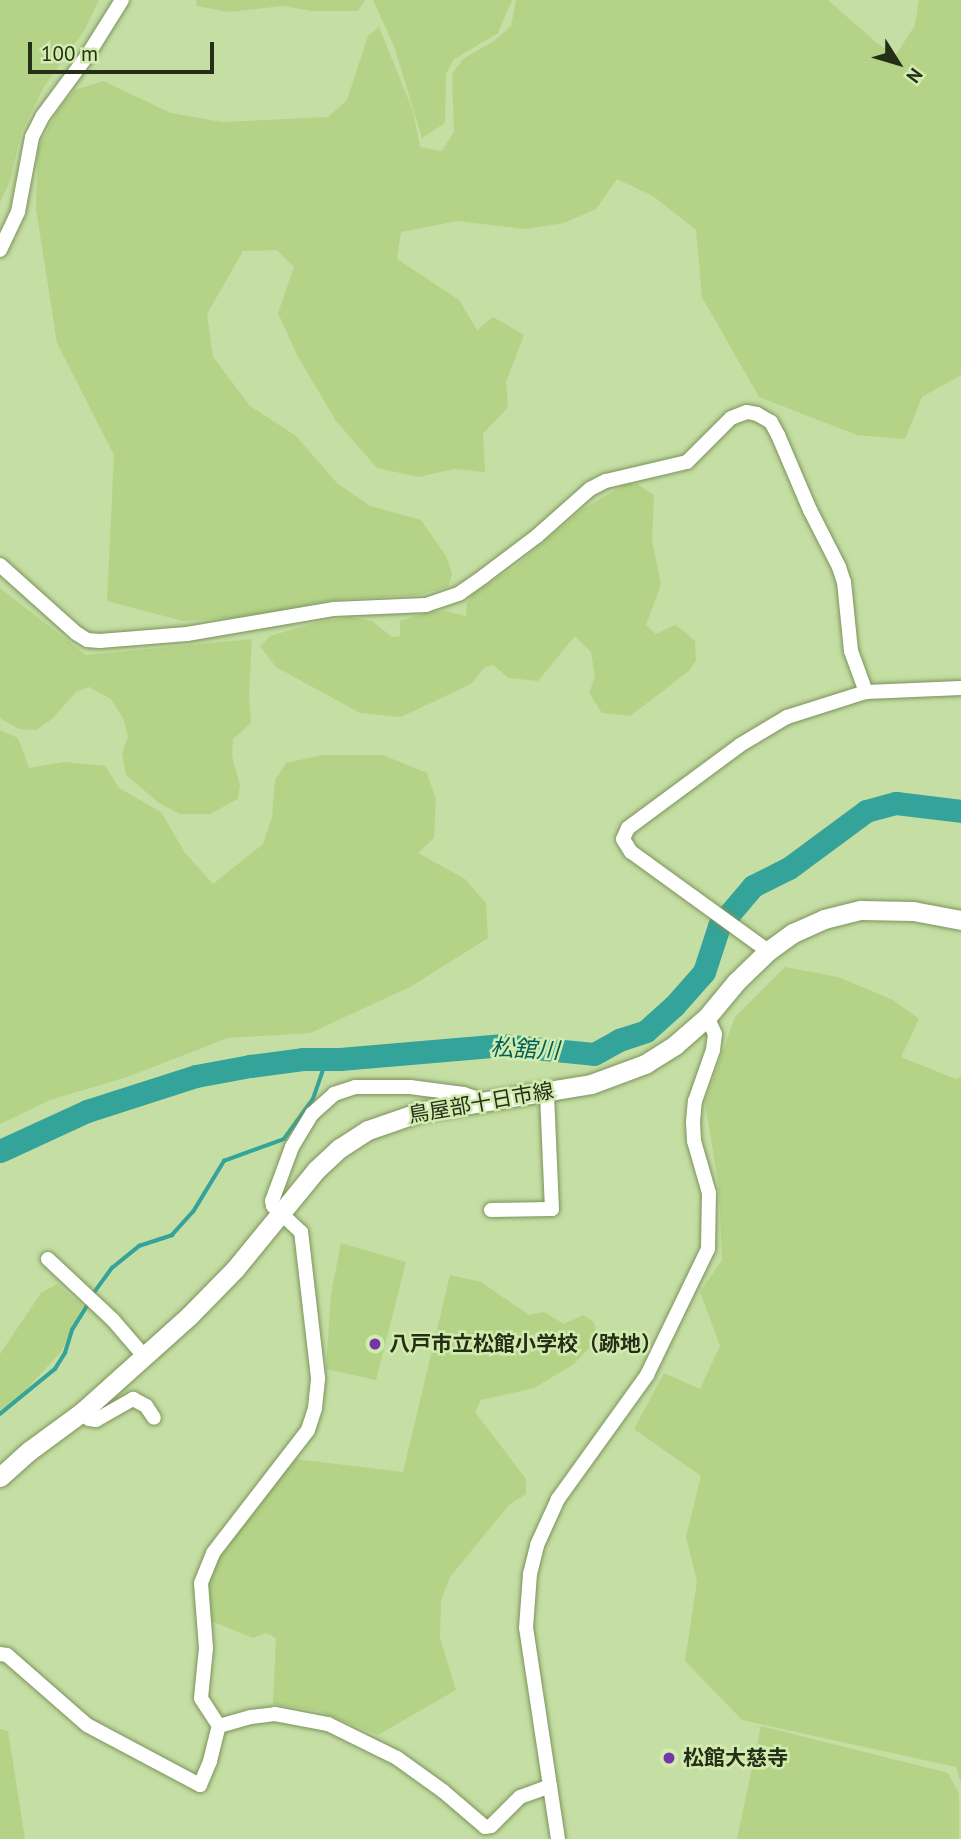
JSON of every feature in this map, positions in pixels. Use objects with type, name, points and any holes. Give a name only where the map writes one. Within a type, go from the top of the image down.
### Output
[{"type":"main road","name":"鳥屋部十日市線","points":[[0,1477],[29,1451],[82,1412],[144,1356],[235,1269],[316,1170],[340,1148],[368,1130],[420,1112],[591,1084],[645,1064],[675,1045],[707,1017],[736,982],[768,951],[793,933],[824,919],[861,910],[912,911],[961,920]]},
{"type":"street","points":[[0,250],[18,212],[32,137],[42,117],[87,56],[122,0]]},
{"type":"street","points":[[0,565],[76,634],[87,640],[187,634],[333,609],[426,605],[460,593],[537,536],[590,489],[606,481],[687,462],[731,418],[747,412],[771,422],[839,567],[844,582],[851,651],[866,692]]},
{"type":"street","points":[[768,951],[631,852],[623,839],[628,828],[740,745],[787,717],[866,692],[961,688]]},
{"type":"street","points":[[558,1839],[526,1628],[530,1574],[537,1545],[558,1499],[647,1375],[708,1249],[709,1193],[694,1141],[693,1122],[695,1101],[713,1050],[715,1034],[707,1017]]},
{"type":"street","points":[[0,1654],[7,1656],[87,1725],[200,1786],[219,1726],[201,1698],[206,1648],[201,1583],[214,1553],[309,1430],[316,1408],[318,1378],[304,1246],[301,1232],[272,1201],[292,1147],[312,1114],[334,1094],[355,1087],[410,1087],[464,1094],[486,1102]]},
{"type":"street","points":[[491,1210],[552,1209],[547,1093]]},
{"type":"street","points":[[48,1259],[113,1320],[144,1356]]},
{"type":"street","points":[[82,1412],[89,1419],[96,1420],[133,1399],[146,1406],[154,1418]]},
{"type":"street","points":[[219,1726],[275,1714],[328,1724],[397,1758],[443,1791],[485,1827],[491,1826],[530,1790],[550,1786]]},
{"type":"green space","points":[[0,0],[99,0],[84,31],[44,87],[21,133],[10,181],[0,203]]},
{"type":"green space","points":[[196,0],[365,0],[358,11],[312,11],[283,6],[228,12],[197,6]]},
{"type":"green space","points":[[373,0],[512,0],[498,33],[453,60],[446,74],[445,123],[422,138],[394,46]]},
{"type":"green space","points":[[516,0],[828,0],[878,44],[896,55],[915,25],[919,0],[961,0],[961,375],[922,397],[905,439],[857,435],[759,397],[702,297],[696,230],[653,196],[617,179],[596,209],[564,223],[526,229],[457,221],[401,232],[397,259],[459,300],[477,330],[493,317],[524,335],[506,382],[508,407],[483,434],[485,472],[454,469],[419,477],[377,468],[336,421],[297,355],[278,313],[294,267],[277,250],[243,251],[207,314],[213,357],[250,406],[296,436],[337,483],[370,506],[421,520],[446,556],[452,574],[448,587],[418,595],[332,600],[257,616],[183,621],[107,601],[114,455],[57,343],[36,209],[38,148],[58,110],[75,90],[103,81],[171,113],[222,122],[328,117],[347,100],[368,36],[379,27],[413,111],[420,147],[442,151],[454,132],[452,74],[463,59],[494,41],[511,26]]},
{"type":"green space","points":[[626,484],[637,484],[654,495],[652,540],[661,584],[646,625],[656,634],[675,625],[684,631],[695,641],[696,660],[689,671],[630,716],[602,713],[589,693],[595,677],[591,652],[575,636],[538,681],[509,678],[493,665],[485,667],[471,684],[401,717],[360,713],[276,667],[260,646],[270,636],[318,622],[350,617],[372,621],[392,637],[400,636],[400,621],[426,613],[445,611],[466,616],[467,603],[474,593],[512,569],[583,509]]},
{"type":"green space","points":[[0,588],[86,655],[252,639],[249,695],[251,723],[233,739],[232,756],[240,785],[238,799],[210,814],[180,814],[159,803],[126,775],[122,753],[128,737],[124,720],[111,699],[89,687],[76,692],[52,719],[36,730],[19,729],[0,718]]},
{"type":"green space","points":[[0,730],[18,738],[29,768],[64,762],[105,766],[119,788],[161,812],[185,853],[213,884],[263,844],[272,817],[275,780],[286,763],[322,755],[383,755],[427,773],[436,799],[434,838],[418,853],[465,879],[486,903],[488,938],[410,987],[310,1033],[228,1038],[127,1077],[50,1100],[0,1124]]},
{"type":"green space","points":[[785,967],[838,977],[893,1000],[919,1019],[901,1057],[956,1079],[961,1077],[961,1783],[956,1767],[742,1720],[685,1661],[697,1581],[686,1537],[701,1476],[634,1429],[664,1373],[700,1389],[720,1346],[700,1292],[722,1260],[719,1189],[705,1102],[735,1017]]},
{"type":"green space","points":[[341,1243],[406,1262],[376,1380],[326,1369],[331,1294]]},
{"type":"green space","points":[[450,1275],[481,1282],[529,1315],[544,1312],[564,1324],[583,1315],[594,1322],[598,1339],[574,1364],[534,1388],[481,1400],[475,1412],[526,1479],[526,1494],[509,1505],[450,1577],[441,1600],[440,1638],[456,1690],[378,1735],[319,1711],[273,1704],[276,1638],[266,1633],[253,1638],[209,1620],[208,1581],[224,1549],[295,1459],[403,1472]]},
{"type":"green space","points":[[57,1284],[83,1306],[61,1352],[22,1394],[0,1411],[0,1354],[41,1293]]},
{"type":"green space","points":[[761,1726],[948,1773],[959,1794],[959,1839],[737,1839]]},
{"type":"green space","points":[[0,1729],[8,1731],[25,1839],[0,1839]]},
{"type":"waterway","name":"松舘川","points":[[0,1151],[87,1111],[196,1076],[250,1066],[303,1059],[340,1059],[503,1045],[594,1054],[619,1040],[646,1031],[674,1006],[704,972],[719,926],[753,886],[789,868],[866,811],[896,803],[961,811]]},
{"type":"waterway","points":[[93,1294],[112,1268],[139,1246],[172,1235],[193,1212],[224,1161],[284,1139],[313,1099],[323,1070],[321,1058]]},
{"type":"waterway","points":[[0,1414],[55,1369],[65,1353],[72,1330],[88,1304]]},
{"type":"place","name":"八戸市立松館小学校（跡地）","points":[[375,1344]]},
{"type":"place","name":"松館大慈寺","points":[[669,1758]]}]
